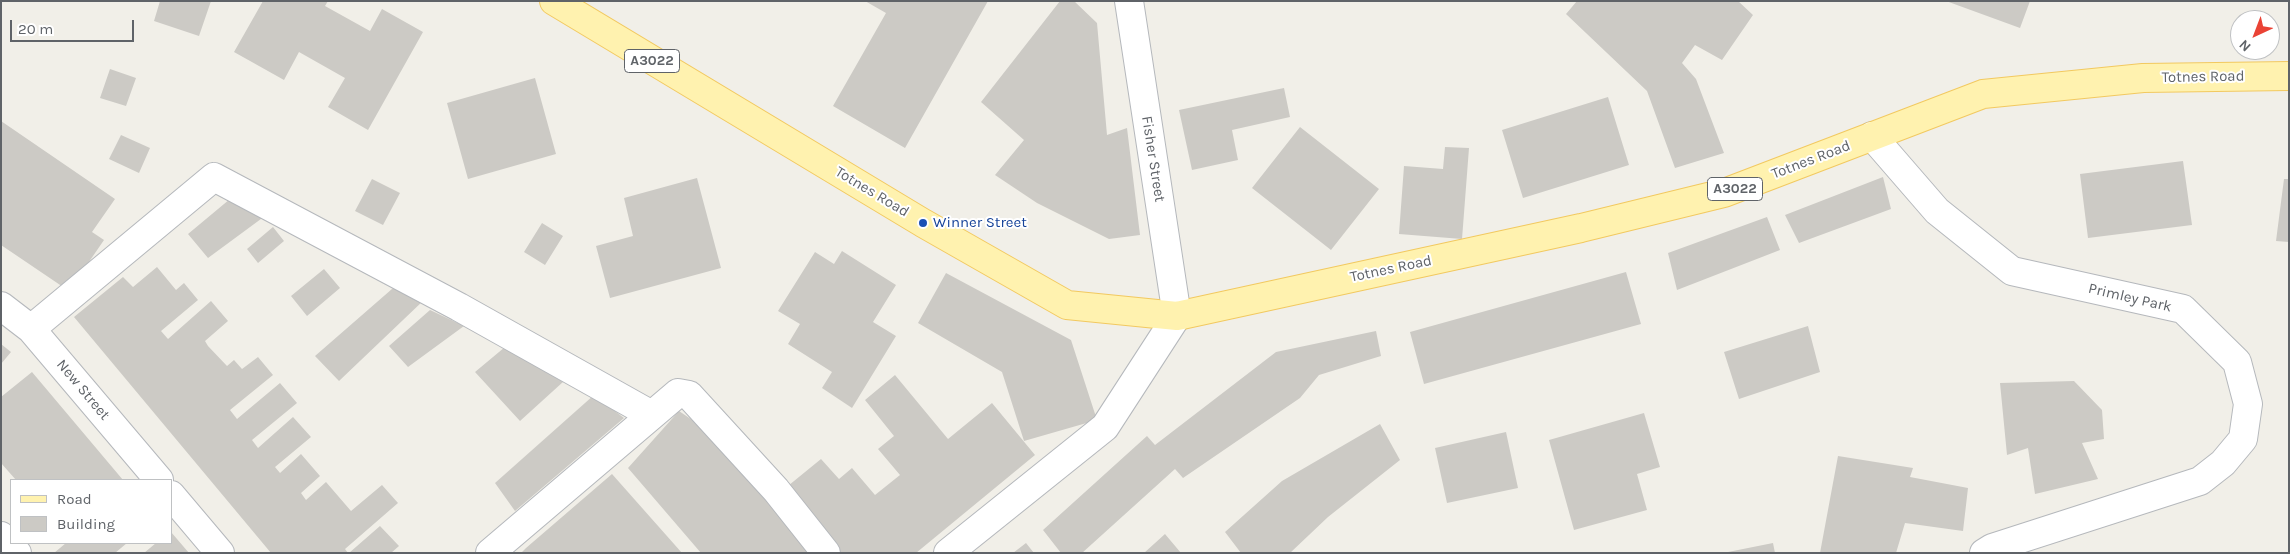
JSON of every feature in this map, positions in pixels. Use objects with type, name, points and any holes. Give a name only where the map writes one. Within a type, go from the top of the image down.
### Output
[{"type":"main road","name":"Totnes Road","points":[[554,1],[923,223],[1067,305],[1178,316],[1581,228],[1724,193],[1983,94],[2143,78],[2289,76]]},
{"type":"street","name":"Fisher Street","points":[[1129,1],[1178,316]]},
{"type":"street","name":"Primley Park","points":[[1872,136],[1937,212],[2012,271],[2183,309],[2237,362],[2248,404],[2243,439],[2223,463],[2200,481],[1992,548],[1984,553]]},
{"type":"street","points":[[31,329],[214,177],[459,307],[650,414]]},
{"type":"street","name":"New Street","points":[[1,306],[31,329],[158,479]]},
{"type":"street","points":[[948,553],[1105,427],[1178,316]]},
{"type":"street","points":[[490,553],[650,414],[678,393],[689,394],[776,490],[826,553]]},
{"type":"street","points":[[172,496],[220,553]]},
{"type":"street","points":[[1,536],[17,553]]},
{"type":"building","points":[[160,1],[211,1],[199,36],[154,21]]},
{"type":"building","points":[[263,1],[328,1],[325,6],[370,31],[382,9],[423,32],[368,130],[328,107],[345,78],[299,52],[284,80],[234,52]]},
{"type":"building","points":[[865,1],[988,1],[905,148],[833,106],[886,13]]},
{"type":"building","points":[[1060,1],[1074,1],[1097,23],[1107,135],[1127,128],[1140,235],[1109,239],[1037,203],[995,175],[1024,140],[981,102]]},
{"type":"building","points":[[1577,1],[1738,1],[1753,15],[1722,60],[1695,45],[1682,63],[1696,79],[1724,153],[1675,168],[1647,91],[1566,14]]},
{"type":"building","points":[[1946,1],[2030,1],[2020,28]]},
{"type":"building","points":[[110,69],[136,78],[126,106],[100,98]]},
{"type":"building","points":[[535,78],[556,154],[468,179],[447,103]]},
{"type":"building","points":[[1284,88],[1290,117],[1232,130],[1238,160],[1192,170],[1179,110]]},
{"type":"building","points":[[1608,97],[1629,165],[1523,198],[1502,130]]},
{"type":"building","points":[[1,121],[115,199],[92,232],[104,240],[69,291],[1,245]]},
{"type":"building","points":[[1300,127],[1379,189],[1331,250],[1252,188]]},
{"type":"building","points":[[121,135],[150,148],[139,173],[109,159]]},
{"type":"building","points":[[1445,147],[1469,148],[1462,239],[1399,234],[1404,166],[1443,169]]},
{"type":"building","points":[[2183,161],[2192,225],[2088,238],[2080,174]]},
{"type":"building","points":[[1883,177],[1891,209],[1799,243],[1785,215]]},
{"type":"building","points":[[697,178],[721,268],[610,298],[596,246],[633,236],[624,198]]},
{"type":"building","points":[[372,179],[400,193],[383,225],[355,211]]},
{"type":"building","points":[[2284,179],[2289,179],[2289,242],[2276,241]]},
{"type":"building","points":[[230,199],[265,216],[208,258],[188,234]]},
{"type":"building","points":[[1767,217],[1780,250],[1677,290],[1668,253]]},
{"type":"building","points":[[542,223],[563,236],[545,265],[524,252]]},
{"type":"building","points":[[273,227],[284,241],[258,263],[247,249]]},
{"type":"building","points":[[842,251],[896,285],[873,322],[896,336],[852,408],[822,388],[832,372],[788,344],[800,324],[778,311],[815,252],[834,264]]},
{"type":"building","points":[[157,267],[176,290],[184,283],[198,300],[161,331],[168,339],[211,301],[228,321],[205,341],[208,346],[227,366],[234,360],[242,369],[258,357],[273,375],[230,410],[237,419],[280,383],[297,403],[252,440],[258,448],[293,417],[311,437],[275,467],[280,473],[301,454],[320,476],[301,493],[306,500],[326,482],[351,511],[382,485],[398,503],[345,549],[348,553],[271,553],[74,317],[123,277],[133,287]]},
{"type":"building","points":[[324,269],[340,288],[307,316],[291,296]]},
{"type":"building","points":[[1626,272],[1641,324],[1424,384],[1410,332]]},
{"type":"building","points":[[946,273],[1071,340],[1097,420],[1024,441],[1002,372],[918,323]]},
{"type":"building","points":[[400,282],[424,300],[339,381],[315,356]]},
{"type":"building","points":[[430,310],[464,326],[408,367],[389,346]]},
{"type":"building","points":[[1808,326],[1820,372],[1739,399],[1724,352]]},
{"type":"building","points":[[1376,331],[1381,356],[1319,375],[1300,398],[1183,478],[1175,469],[1082,553],[1061,553],[1043,530],[1147,436],[1155,445],[1276,352]]},
{"type":"building","points":[[1,344],[11,352],[1,364]]},
{"type":"building","points":[[505,347],[563,382],[520,421],[475,372]]},
{"type":"building","points":[[32,372],[122,479],[15,479],[1,463],[1,397]]},
{"type":"building","points":[[895,375],[948,439],[992,403],[1035,455],[916,553],[835,553],[783,490],[821,459],[839,479],[852,468],[875,495],[900,475],[878,449],[894,436],[865,400]]},
{"type":"building","points":[[2074,381],[2102,410],[2104,439],[2082,443],[2098,479],[2035,494],[2028,448],[2007,455],[2000,383]]},
{"type":"building","points":[[594,395],[624,418],[515,511],[495,483]]},
{"type":"building","points":[[679,411],[701,426],[816,553],[701,553],[628,468]]},
{"type":"building","points":[[1644,413],[1660,467],[1637,474],[1647,510],[1574,530],[1549,440]]},
{"type":"building","points":[[1380,424],[1400,460],[1328,517],[1290,553],[1241,553],[1225,532],[1282,481]]},
{"type":"building","points":[[1506,432],[1518,488],[1447,503],[1435,448]]},
{"type":"building","points":[[1838,456],[1913,468],[1910,477],[1968,488],[1963,531],[1905,523],[1896,553],[1820,553]]},
{"type":"building","points":[[612,474],[682,553],[521,553],[526,548]]},
{"type":"building","points":[[380,526],[399,546],[391,553],[349,553]]},
{"type":"building","points":[[172,533],[189,553],[144,553],[155,544],[172,544]]},
{"type":"building","points":[[1165,534],[1181,553],[1144,553]]},
{"type":"building","points":[[1026,543],[1034,553],[1013,553]]},
{"type":"building","points":[[1773,543],[1775,553],[1728,553],[1728,552]]},
{"type":"building","points":[[65,544],[126,544],[115,553],[54,553]]},
{"type":"place","name":"Winner Street","points":[[923,223]]}]
